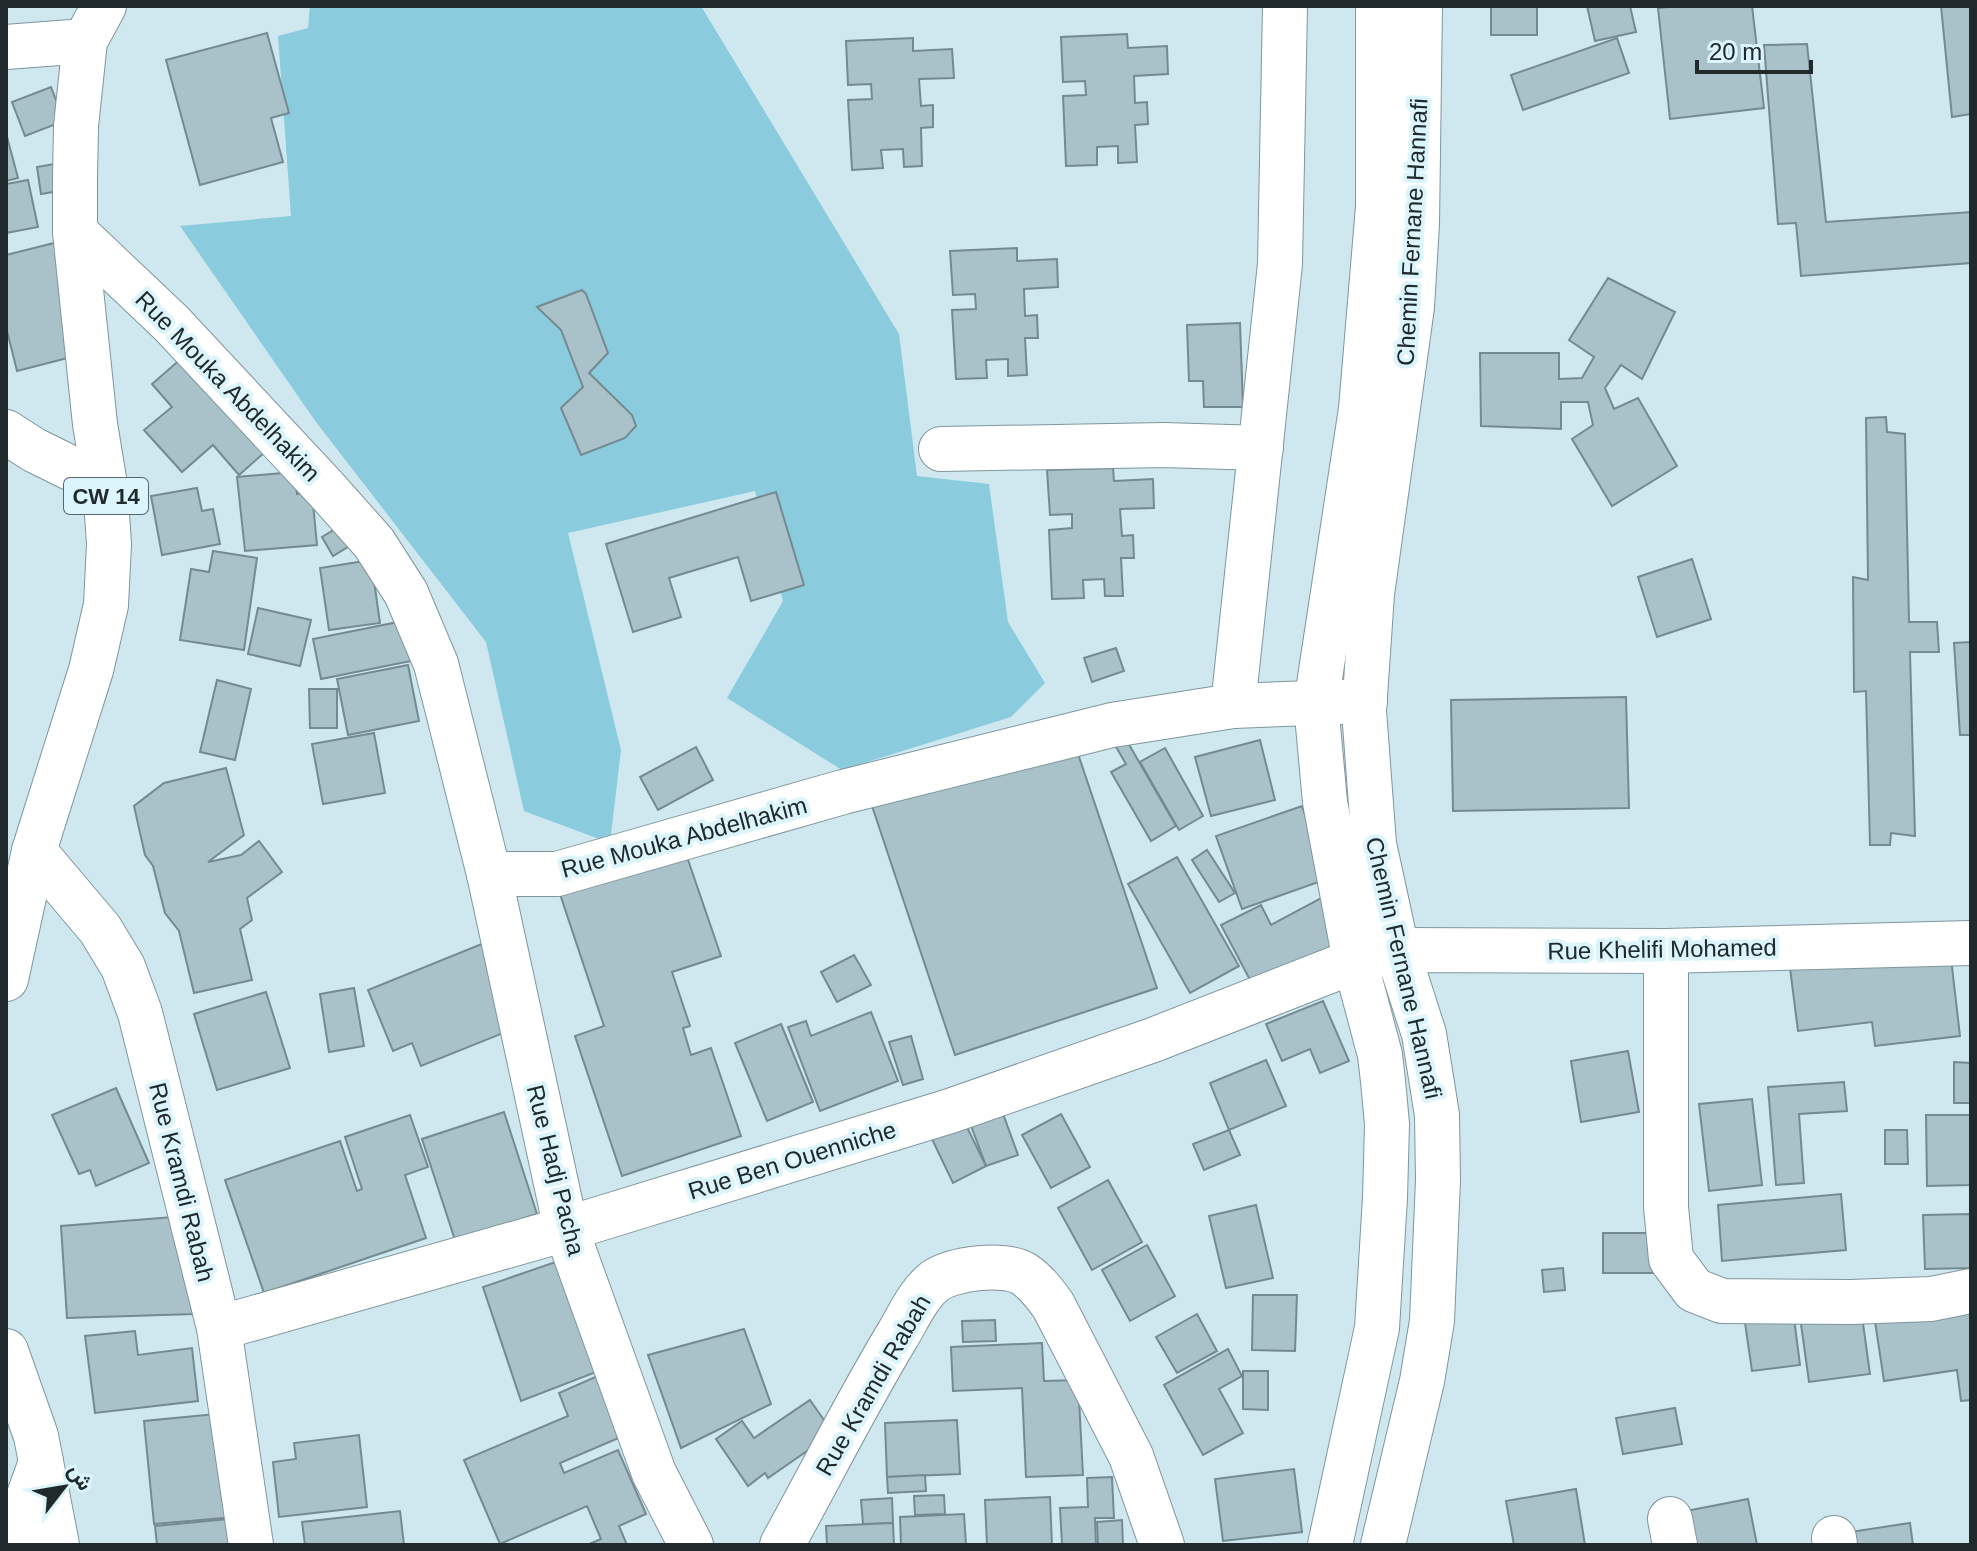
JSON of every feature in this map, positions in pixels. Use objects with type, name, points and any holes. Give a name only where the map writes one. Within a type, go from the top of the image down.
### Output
[{"type":"street","points":[[1233,706],[1280,264],[1285,6]]},
{"type":"street","name":"Chemin Fernane Hannafi","points":[[1330,1545],[1377,1328],[1385,1198],[1387,1124],[1380,1055],[1355,961],[1325,802],[1316,704],[1361,409],[1378,207],[1378,6]]},
{"type":"street","name":"Chemin Fernane Hannafi","points":[[1383,1545],[1422,1381],[1432,1321],[1438,1180],[1437,1115],[1424,1034],[1397,950],[1374,844],[1367,774],[1365,701],[1372,594],[1412,307],[1417,224],[1420,6]]},
{"type":"street","points":[[6,47],[94,24]]},
{"type":"street","name":"CW 14","points":[[6,979],[34,851],[91,670],[106,605],[109,544],[105,485],[95,424],[75,232],[76,126],[94,24]]},
{"type":"street","name":"Rue Mouka Abdelhakim","points":[[75,232],[171,323],[326,489],[374,543],[398,580],[436,664],[489,874],[557,874],[954,763],[1112,725],[1233,706],[1365,701]]},
{"type":"street","points":[[6,432],[34,450],[105,485]]},
{"type":"street","points":[[941,449],[1164,445],[1261,448]]},
{"type":"street","name":"Rue Kramdi Rabah","points":[[34,851],[100,929],[123,967],[140,1013],[219,1328],[251,1545]]},
{"type":"street","name":"Rue Hadj Pacha","points":[[489,874],[566,1229],[654,1473],[691,1545]]},
{"type":"street","name":"Rue Khelifi Mohamed","points":[[1355,961],[1397,950],[1666,951],[1971,943]]},
{"type":"street","points":[[1666,951],[1666,1207],[1671,1259],[1694,1290],[1722,1301],[1851,1302],[1931,1299],[1971,1291]]},
{"type":"street","name":"Rue Ben Ouenniche","points":[[219,1328],[566,1229],[950,1111],[1153,1040],[1355,961]]},
{"type":"street","name":"Rue Kramdi Rabah","points":[[782,1545],[877,1370],[925,1291],[947,1275],[989,1268],[1022,1272],[1053,1305],[1131,1456],[1162,1545]]},
{"type":"street","points":[[6,1351],[36,1436],[57,1545]]},
{"type":"street","points":[[11,1545],[41,1462]]},
{"type":"shaded area","points":[[310,6],[701,6],[899,334],[917,476],[989,484],[1008,622],[1045,683],[1011,717],[842,770],[727,698],[783,601],[755,491],[568,533],[621,750],[610,843],[524,811],[486,642],[316,422],[180,226],[291,216],[278,36],[308,28]]},
{"type":"building","points":[[1491,6],[1537,6],[1537,35],[1491,35]]},
{"type":"building","points":[[1587,6],[1630,6],[1636,32],[1595,41]]},
{"type":"building","points":[[1752,6],[1764,108],[1670,119],[1658,8]]},
{"type":"building","points":[[1941,6],[1971,6],[1971,114],[1952,117]]},
{"type":"building","points":[[267,33],[289,113],[271,118],[283,162],[200,185],[166,60]]},
{"type":"building","points":[[1127,34],[1128,48],[1167,46],[1168,74],[1134,76],[1135,103],[1147,102],[1148,124],[1135,125],[1137,162],[1118,163],[1118,146],[1097,147],[1097,165],[1066,166],[1063,96],[1086,95],[1085,81],[1063,82],[1061,37]]},
{"type":"building","points":[[913,38],[913,51],[952,49],[954,78],[919,79],[921,106],[933,105],[933,127],[921,128],[922,166],[904,167],[903,149],[881,150],[883,168],[852,170],[848,100],[872,99],[871,84],[848,85],[846,41]]},
{"type":"building","points":[[1617,38],[1629,73],[1523,110],[1511,75]]},
{"type":"building","points":[[1807,44],[1826,222],[1971,212],[1971,263],[1801,276],[1796,223],[1778,224],[1764,45]]},
{"type":"building","points":[[51,87],[64,121],[25,136],[12,102]]},
{"type":"building","points":[[6,133],[18,178],[6,181]]},
{"type":"building","points":[[66,162],[71,189],[41,194],[37,167]]},
{"type":"building","points":[[28,180],[38,227],[6,233],[6,184]]},
{"type":"building","points":[[54,243],[83,354],[17,371],[6,327],[6,255]]},
{"type":"building","points":[[1017,248],[1017,261],[1057,259],[1058,287],[1024,289],[1025,316],[1037,315],[1038,338],[1025,338],[1027,375],[1008,376],[1008,359],[986,360],[987,378],[956,379],[952,310],[976,309],[975,294],[953,295],[950,251]]},
{"type":"building","points":[[1608,278],[1675,312],[1642,379],[1621,365],[1605,388],[1614,409],[1638,398],[1677,466],[1612,506],[1572,439],[1593,425],[1588,402],[1561,402],[1561,429],[1481,426],[1480,353],[1559,353],[1559,379],[1582,378],[1594,357],[1569,340]]},
{"type":"building","points":[[582,290],[608,353],[589,373],[632,415],[636,426],[625,438],[581,455],[561,408],[583,387],[561,330],[537,307]]},
{"type":"building","points":[[1240,323],[1243,407],[1204,407],[1203,381],[1189,381],[1187,325]]},
{"type":"building","points":[[190,351],[273,445],[239,475],[213,445],[182,472],[144,430],[172,407],[152,384]]},
{"type":"building","points":[[1886,417],[1887,432],[1905,434],[1909,622],[1937,622],[1939,652],[1910,652],[1915,836],[1891,833],[1890,845],[1870,845],[1866,691],[1854,692],[1853,577],[1868,580],[1866,418]]},
{"type":"building","points":[[1113,468],[1114,481],[1153,479],[1154,508],[1120,509],[1122,536],[1133,535],[1134,558],[1121,558],[1123,596],[1105,596],[1104,579],[1083,580],[1084,598],[1052,599],[1049,530],[1072,528],[1072,514],[1050,515],[1047,470]]},
{"type":"building","points":[[295,472],[297,494],[312,493],[317,545],[245,551],[237,477]]},
{"type":"building","points":[[197,488],[202,511],[213,509],[220,544],[162,555],[151,496]]},
{"type":"building","points":[[776,492],[804,585],[751,601],[738,557],[669,578],[681,617],[633,632],[606,544]]},
{"type":"building","points":[[345,523],[356,542],[333,556],[322,537]]},
{"type":"building","points":[[213,551],[257,558],[244,650],[180,640],[191,569],[209,572]]},
{"type":"building","points":[[1692,559],[1711,619],[1657,637],[1638,577]]},
{"type":"building","points":[[371,560],[380,623],[329,630],[320,568]]},
{"type":"building","points":[[258,608],[311,620],[300,666],[248,654]]},
{"type":"building","points":[[403,621],[411,661],[321,679],[313,639]]},
{"type":"building","points":[[1971,642],[1971,735],[1960,735],[1954,643]]},
{"type":"building","points":[[1116,648],[1124,671],[1092,682],[1084,658]]},
{"type":"building","points":[[408,665],[419,721],[348,735],[337,679]]},
{"type":"building","points":[[217,680],[251,689],[235,760],[200,752]]},
{"type":"building","points":[[309,689],[337,689],[337,728],[310,728]]},
{"type":"building","points":[[1626,697],[1629,808],[1453,811],[1451,700]]},
{"type":"building","points":[[374,733],[385,793],[323,804],[312,744]]},
{"type":"building","points":[[1073,739],[1157,988],[955,1055],[872,806]]},
{"type":"building","points":[[1260,740],[1275,800],[1211,816],[1195,757]]},
{"type":"building","points":[[1127,741],[1176,826],[1151,841],[1111,772],[1126,764],[1116,747]]},
{"type":"building","points":[[696,747],[713,780],[658,810],[640,777]]},
{"type":"building","points":[[1165,748],[1203,816],[1179,830],[1140,762]]},
{"type":"building","points":[[226,768],[244,835],[208,862],[241,855],[259,841],[282,872],[247,898],[252,920],[240,929],[252,980],[194,993],[179,931],[165,913],[153,866],[145,855],[134,806],[164,783]]},
{"type":"building","points":[[1302,806],[1327,879],[1242,909],[1216,836]]},
{"type":"building","points":[[1207,850],[1235,893],[1219,902],[1192,860]]},
{"type":"building","points":[[685,851],[721,956],[672,972],[690,1026],[683,1028],[691,1055],[711,1048],[741,1136],[622,1176],[575,1036],[604,1026],[560,894]]},
{"type":"building","points":[[1177,857],[1239,966],[1190,993],[1128,884]]},
{"type":"building","points":[[1323,897],[1350,948],[1259,997],[1221,925],[1261,905],[1271,925]]},
{"type":"building","points":[[1949,941],[1960,1036],[1875,1046],[1872,1022],[1798,1031],[1789,960]]},
{"type":"building","points":[[484,943],[518,1027],[421,1066],[412,1043],[393,1051],[368,990]]},
{"type":"building","points":[[854,955],[871,985],[837,1002],[821,972]]},
{"type":"building","points":[[354,988],[364,1046],[329,1052],[320,994]]},
{"type":"building","points":[[266,992],[290,1068],[217,1090],[194,1014]]},
{"type":"building","points":[[1323,1001],[1349,1061],[1320,1073],[1310,1049],[1282,1061],[1266,1024]]},
{"type":"building","points":[[871,1012],[898,1081],[820,1111],[788,1027],[806,1021],[811,1036]]},
{"type":"building","points":[[781,1024],[813,1102],[767,1121],[735,1043]]},
{"type":"building","points":[[911,1036],[923,1079],[903,1085],[889,1042]]},
{"type":"building","points":[[1628,1051],[1639,1112],[1581,1122],[1571,1061]]},
{"type":"building","points":[[1266,1060],[1286,1106],[1229,1130],[1210,1083]]},
{"type":"building","points":[[1954,1062],[1971,1063],[1971,1103],[1954,1103]]},
{"type":"building","points":[[1844,1082],[1847,1111],[1799,1114],[1804,1183],[1776,1185],[1768,1087]]},
{"type":"building","points":[[116,1088],[149,1163],[96,1186],[90,1170],[79,1174],[52,1115]]},
{"type":"building","points":[[1752,1099],[1762,1185],[1709,1191],[1699,1104]]},
{"type":"building","points":[[1002,1111],[1018,1155],[986,1166],[970,1123]]},
{"type":"building","points":[[504,1112],[537,1214],[455,1240],[422,1139]]},
{"type":"building","points":[[1061,1114],[1090,1167],[1051,1188],[1022,1135]]},
{"type":"building","points":[[410,1115],[428,1167],[405,1175],[426,1238],[264,1293],[225,1180],[340,1141],[357,1191],[362,1189],[345,1137]]},
{"type":"building","points":[[1926,1115],[1971,1115],[1971,1185],[1927,1186]]},
{"type":"building","points":[[963,1119],[986,1166],[953,1183],[930,1135]]},
{"type":"building","points":[[1229,1130],[1240,1155],[1204,1170],[1193,1144]]},
{"type":"building","points":[[1885,1130],[1907,1130],[1908,1164],[1885,1164]]},
{"type":"building","points":[[1108,1180],[1142,1242],[1092,1270],[1058,1208]]},
{"type":"building","points":[[1841,1194],[1846,1250],[1722,1261],[1718,1205]]},
{"type":"building","points":[[1256,1205],[1273,1278],[1226,1288],[1209,1216]]},
{"type":"building","points":[[1971,1214],[1971,1268],[1925,1269],[1923,1215]]},
{"type":"building","points":[[173,1217],[194,1314],[67,1318],[61,1226]]},
{"type":"building","points":[[1603,1233],[1662,1233],[1662,1273],[1603,1273]]},
{"type":"building","points":[[1147,1245],[1175,1296],[1130,1321],[1102,1270]]},
{"type":"building","points":[[570,1257],[604,1369],[521,1401],[483,1287]]},
{"type":"building","points":[[1563,1268],[1565,1290],[1544,1292],[1542,1270]]},
{"type":"building","points":[[1253,1295],[1297,1295],[1295,1351],[1252,1350]]},
{"type":"building","points":[[1971,1297],[1971,1400],[1961,1401],[1957,1370],[1884,1381],[1874,1315]]},
{"type":"building","points":[[1861,1309],[1870,1374],[1809,1382],[1800,1317]]},
{"type":"building","points":[[1793,1310],[1800,1365],[1752,1371],[1744,1316]]},
{"type":"building","points":[[1197,1314],[1217,1351],[1177,1373],[1156,1337]]},
{"type":"building","points":[[995,1320],[996,1341],[963,1342],[962,1321]]},
{"type":"building","points":[[744,1329],[771,1404],[681,1448],[648,1355]]},
{"type":"building","points":[[135,1331],[138,1355],[192,1348],[198,1401],[95,1413],[85,1336]]},
{"type":"building","points":[[1042,1343],[1044,1381],[1078,1380],[1083,1475],[1026,1477],[1022,1388],[953,1391],[951,1347]]},
{"type":"building","points":[[1228,1349],[1242,1376],[1219,1389],[1243,1433],[1203,1455],[1164,1385]]},
{"type":"building","points":[[1243,1371],[1268,1371],[1268,1410],[1243,1409]]},
{"type":"building","points":[[602,1374],[628,1434],[560,1463],[564,1473],[618,1450],[646,1514],[619,1526],[627,1545],[587,1545],[601,1539],[587,1506],[500,1544],[464,1460],[568,1416],[559,1393]]},
{"type":"building","points":[[810,1400],[833,1433],[768,1478],[765,1473],[748,1486],[716,1439],[742,1421],[754,1438]]},
{"type":"building","points":[[1675,1408],[1682,1444],[1623,1454],[1616,1418]]},
{"type":"building","points":[[226,1413],[236,1517],[154,1524],[144,1421]]},
{"type":"building","points":[[957,1420],[960,1474],[887,1477],[885,1423]]},
{"type":"building","points":[[359,1435],[367,1507],[279,1517],[273,1462],[296,1459],[294,1443]]},
{"type":"building","points":[[1294,1469],[1302,1532],[1223,1541],[1215,1479]]},
{"type":"building","points":[[925,1475],[926,1491],[888,1493],[887,1477]]},
{"type":"building","points":[[1112,1477],[1114,1518],[1095,1518],[1096,1545],[1062,1545],[1060,1508],[1088,1507],[1087,1478]]},
{"type":"building","points":[[1576,1489],[1585,1545],[1514,1545],[1506,1501]]},
{"type":"building","points":[[944,1495],[945,1514],[915,1515],[914,1496]]},
{"type":"building","points":[[1050,1497],[1052,1545],[987,1545],[985,1500]]},
{"type":"building","points":[[892,1498],[893,1523],[863,1524],[861,1500]]},
{"type":"building","points":[[1748,1499],[1757,1545],[1693,1545],[1686,1511]]},
{"type":"building","points":[[400,1511],[404,1545],[305,1545],[302,1522]]},
{"type":"building","points":[[964,1514],[966,1545],[901,1545],[900,1517]]},
{"type":"building","points":[[229,1519],[231,1545],[157,1545],[155,1526]]},
{"type":"building","points":[[1122,1520],[1123,1545],[1098,1545],[1097,1522]]},
{"type":"building","points":[[893,1523],[894,1545],[827,1545],[826,1526]]},
{"type":"building","points":[[1910,1523],[1913,1545],[1852,1545],[1850,1532]]}]
